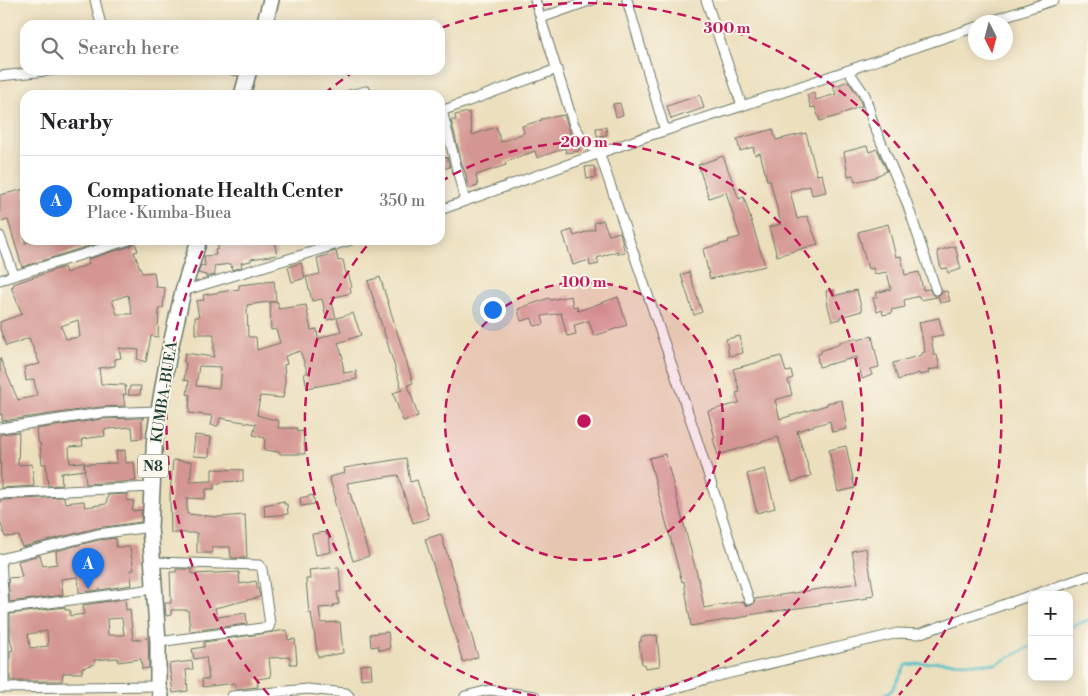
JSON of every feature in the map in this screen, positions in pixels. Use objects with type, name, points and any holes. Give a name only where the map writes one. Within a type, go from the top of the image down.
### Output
[{"type":"highway","points":[[266,20],[272,0]]},
{"type":"highway","points":[[243,90],[248,75]]},
{"type":"highway","name":"KUMBA-BUEA","points":[[160,691],[150,527],[155,433],[168,358],[198,245]]},
{"type":"street","points":[[95,0],[100,20]]},
{"type":"street","points":[[535,0],[574,125],[584,141],[599,152],[691,421],[749,600]]},
{"type":"street","points":[[541,18],[592,0]]},
{"type":"street","points":[[627,0],[665,131]]},
{"type":"street","points":[[706,0],[742,106]]},
{"type":"street","points":[[1009,15],[1050,1]]},
{"type":"street","points":[[445,208],[599,152],[968,30]]},
{"type":"street","points":[[445,110],[557,69]]},
{"type":"street","points":[[848,70],[865,95],[873,122],[907,203],[936,290]]},
{"type":"street","points":[[0,76],[20,74]]},
{"type":"street","points":[[445,126],[465,201]]},
{"type":"street","points":[[0,236],[14,275]]},
{"type":"street","points":[[0,280],[113,245]]},
{"type":"street","points":[[184,291],[329,245]]},
{"type":"street","points":[[0,428],[101,412],[158,411]]},
{"type":"street","points":[[0,494],[152,487]]},
{"type":"street","points":[[150,527],[98,534],[0,559],[1,592],[4,610],[2,688],[160,691]]},
{"type":"street","points":[[152,562],[259,565],[262,569],[270,624],[269,627],[158,642]]},
{"type":"street","points":[[1044,591],[1088,576]]},
{"type":"street","points":[[4,610],[153,589]]},
{"type":"street","points":[[650,696],[710,678],[898,633],[918,634],[1028,596]]},
{"type":"street","points":[[232,696],[308,689],[346,693],[349,696]]},
{"type":"street","points":[[466,696],[489,690],[514,695],[535,696]]},
{"type":"building","points":[[848,81],[862,106],[820,121],[815,107],[811,108],[807,95],[814,93],[816,100],[836,94],[833,87]]},
{"type":"building","points":[[700,95],[704,108],[671,119],[667,106]]},
{"type":"building","points":[[620,103],[623,115],[616,117],[613,104]]},
{"type":"building","points":[[469,112],[472,135],[496,127],[501,142],[524,133],[522,126],[541,119],[564,115],[571,135],[573,135],[578,143],[579,151],[566,153],[565,148],[537,158],[535,151],[505,162],[506,165],[476,175],[478,186],[468,188],[451,120],[456,120],[455,115]]},
{"type":"building","points":[[606,127],[607,135],[597,136],[596,128]]},
{"type":"building","points":[[773,129],[776,140],[806,133],[817,175],[822,174],[826,192],[812,195],[810,186],[790,191],[797,219],[807,216],[818,244],[777,256],[769,227],[781,224],[770,180],[767,180],[760,153],[755,155],[753,147],[740,151],[737,139]]},
{"type":"building","points":[[867,146],[869,152],[877,149],[887,171],[876,177],[855,182],[853,175],[848,176],[844,152]]},
{"type":"building","points":[[723,156],[739,199],[744,197],[765,266],[710,279],[703,249],[740,237],[726,192],[709,198],[698,165]]},
{"type":"building","points":[[447,157],[450,167],[445,168],[445,158]]},
{"type":"building","points":[[594,166],[596,177],[587,179],[585,167]]},
{"type":"building","points":[[20,190],[20,245],[92,245],[22,267],[8,220],[0,222],[0,195]]},
{"type":"building","points":[[603,220],[609,235],[620,232],[625,253],[618,254],[618,251],[597,258],[599,264],[590,266],[589,260],[573,265],[563,233],[572,230],[574,236],[595,229],[594,223]]},
{"type":"building","points":[[888,224],[896,257],[901,256],[905,275],[919,272],[923,290],[929,289],[937,297],[920,300],[919,296],[904,300],[905,307],[891,310],[892,313],[883,315],[882,310],[877,312],[873,298],[877,297],[876,293],[891,289],[887,272],[875,274],[873,268],[868,269],[858,232]]},
{"type":"building","points":[[136,245],[138,251],[134,252],[142,273],[154,272],[156,287],[165,288],[163,308],[159,308],[158,337],[151,336],[146,362],[137,359],[139,350],[119,348],[121,358],[115,359],[115,366],[99,368],[101,384],[125,385],[126,395],[123,394],[125,406],[100,407],[2,421],[2,414],[0,415],[0,358],[18,400],[37,396],[34,379],[26,381],[24,367],[40,364],[29,338],[6,346],[0,329],[0,322],[22,314],[11,287],[14,286],[13,284],[64,267],[66,273],[89,264],[88,259]],"holes":[[[128,295],[132,314],[117,314],[112,300]],[[78,320],[80,337],[66,339],[61,326]]]},
{"type":"building","points":[[218,245],[275,245],[277,255],[251,259],[251,261],[241,263],[242,267],[232,270],[231,264],[214,266],[215,275],[206,277],[206,275],[198,273],[201,265],[205,266],[204,256],[216,255],[215,250],[218,249]]},
{"type":"building","points":[[955,246],[961,269],[948,273],[947,268],[941,269],[937,251]]},
{"type":"building","points":[[336,251],[338,261],[343,260],[346,274],[348,273],[352,287],[350,287],[351,293],[331,298],[336,318],[327,320],[322,299],[312,301],[306,277],[320,274],[317,258]]},
{"type":"building","points":[[301,263],[305,278],[292,282],[288,267]]},
{"type":"building","points":[[689,272],[702,312],[694,315],[681,275]]},
{"type":"building","points":[[380,277],[413,383],[408,385],[418,416],[403,421],[393,393],[402,390],[368,281]]},
{"type":"building","points":[[274,281],[276,301],[247,305],[248,337],[256,337],[257,350],[280,343],[276,329],[271,330],[270,302],[278,302],[278,309],[306,305],[311,330],[317,329],[318,339],[341,331],[337,318],[353,313],[361,335],[338,343],[343,358],[344,373],[356,371],[357,379],[307,388],[304,373],[308,373],[300,351],[285,356],[287,364],[284,365],[283,398],[260,396],[257,415],[279,421],[278,428],[297,428],[297,432],[303,431],[305,454],[280,454],[280,452],[264,450],[265,438],[253,435],[256,424],[220,418],[218,426],[211,425],[213,416],[189,413],[190,395],[187,394],[189,381],[184,380],[185,353],[214,357],[214,334],[195,334],[195,317],[199,317],[196,301],[204,300],[203,295],[239,289],[239,285]],"holes":[[[199,366],[221,367],[219,388],[196,386]]]},
{"type":"building","points":[[834,290],[834,296],[857,290],[862,311],[832,321],[826,291]]},
{"type":"building","points":[[947,291],[950,301],[940,303],[938,296],[942,292]]},
{"type":"building","points":[[571,296],[573,307],[577,306],[578,311],[618,297],[627,325],[594,336],[589,321],[574,325],[576,334],[567,336],[561,313],[542,316],[544,324],[534,326],[532,318],[521,321],[518,309],[549,298],[550,300]]},
{"type":"building","points":[[939,318],[943,335],[931,337],[934,355],[937,355],[940,368],[928,370],[929,373],[920,375],[919,373],[898,380],[893,363],[922,355],[925,352],[919,322]]},
{"type":"building","points":[[740,336],[743,353],[729,356],[726,339]]},
{"type":"building","points":[[872,336],[879,367],[871,369],[872,375],[862,379],[857,357],[819,367],[817,355],[821,351],[840,344],[840,342]]},
{"type":"building","points":[[781,356],[786,372],[791,371],[793,378],[788,380],[792,395],[775,400],[780,419],[827,405],[827,403],[842,400],[847,429],[832,432],[830,421],[797,431],[811,476],[792,482],[778,437],[718,455],[708,411],[739,403],[736,393],[740,392],[733,369]]},
{"type":"building","points":[[130,386],[141,386],[140,395],[128,395]]},
{"type":"building","points":[[142,418],[142,438],[133,439],[132,427],[108,429],[104,430],[105,436],[82,439],[83,446],[69,447],[70,463],[84,462],[85,470],[61,473],[62,485],[48,486],[46,464],[42,464],[40,443],[37,438],[36,429],[102,419]]},
{"type":"building","points":[[19,432],[18,465],[32,464],[34,486],[1,488],[0,434]]},
{"type":"building","points":[[195,435],[211,437],[209,457],[193,456]]},
{"type":"building","points":[[846,446],[855,488],[838,492],[829,450]]},
{"type":"building","points":[[125,450],[126,463],[134,462],[136,481],[86,484],[84,464],[117,463],[116,451]]},
{"type":"building","points":[[665,454],[700,585],[704,608],[743,601],[745,605],[750,606],[754,604],[755,599],[858,583],[852,551],[866,548],[874,595],[867,596],[868,598],[748,615],[691,626],[684,581],[682,582],[649,458]]},
{"type":"building","points":[[406,458],[410,482],[417,480],[429,518],[413,523],[398,475],[347,483],[369,556],[353,561],[334,500],[336,499],[329,477],[345,473],[344,468]]},
{"type":"building","points":[[173,460],[192,462],[190,482],[212,481],[212,469],[243,470],[243,481],[214,484],[214,489],[206,489],[205,499],[187,498],[187,514],[218,517],[245,515],[247,558],[231,558],[230,547],[212,547],[212,553],[197,553],[197,533],[171,533],[170,494]]},
{"type":"building","points":[[765,469],[775,508],[757,513],[747,474]]},
{"type":"building","points":[[127,494],[126,500],[134,501],[132,511],[142,510],[141,522],[97,528],[22,547],[19,536],[5,537],[0,521],[0,500],[64,497],[65,503],[84,501],[85,507],[106,504],[108,495]]},
{"type":"building","points":[[313,495],[315,504],[301,506],[300,498]]},
{"type":"building","points":[[284,501],[284,504],[287,504],[288,514],[265,516],[264,505]]},
{"type":"building","points":[[326,532],[331,552],[316,555],[312,534]]},
{"type":"building","points":[[441,534],[478,657],[463,662],[425,539]]},
{"type":"building","points":[[116,538],[116,547],[130,547],[134,570],[130,570],[132,585],[79,593],[78,577],[61,579],[63,595],[10,602],[8,578],[22,577],[18,561],[40,555],[43,566],[57,564],[56,551],[99,540]]},
{"type":"building","points":[[339,567],[341,592],[337,592],[339,604],[333,605],[333,607],[319,608],[321,623],[340,622],[343,653],[318,657],[311,613],[309,613],[306,579],[310,579],[309,570]]},
{"type":"building","points":[[176,569],[192,569],[192,574],[239,572],[240,584],[256,581],[260,597],[215,608],[217,617],[246,613],[247,624],[190,631],[188,610],[171,610],[171,615],[166,616],[165,603],[171,603],[170,572],[176,572]]},
{"type":"building","points":[[125,599],[126,610],[130,609],[133,640],[148,638],[149,668],[142,669],[141,659],[118,662],[118,658],[94,660],[95,664],[82,668],[82,673],[63,673],[62,681],[10,681],[10,651],[13,650],[10,637],[10,614],[65,607],[65,610],[70,610],[70,616],[84,614],[83,605]],"holes":[[[122,618],[124,635],[108,635],[107,619]],[[47,631],[48,646],[30,648],[28,634]]]},
{"type":"building","points":[[287,630],[288,640],[295,639],[297,664],[290,664],[290,657],[269,658],[271,677],[257,679],[258,687],[235,689],[235,683],[203,687],[202,679],[209,679],[206,657],[194,659],[192,649],[204,647],[204,642]]},
{"type":"building","points":[[388,632],[390,649],[379,650],[378,646],[371,647],[370,634]]},
{"type":"building","points":[[657,635],[660,666],[645,668],[644,664],[642,664],[639,642],[641,642],[641,637]]},
{"type":"building","points":[[192,661],[193,669],[186,670],[188,691],[173,693],[169,664]]},
{"type":"building","points":[[371,664],[372,678],[361,679],[360,665]]},
{"type":"waterway","points":[[1073,626],[1088,620]]},
{"type":"waterway","points":[[882,696],[892,690],[906,665],[938,662],[996,664],[1028,648]]},
{"type":"place","name":"Compationate Health Center","points":[[88,589]]}]
